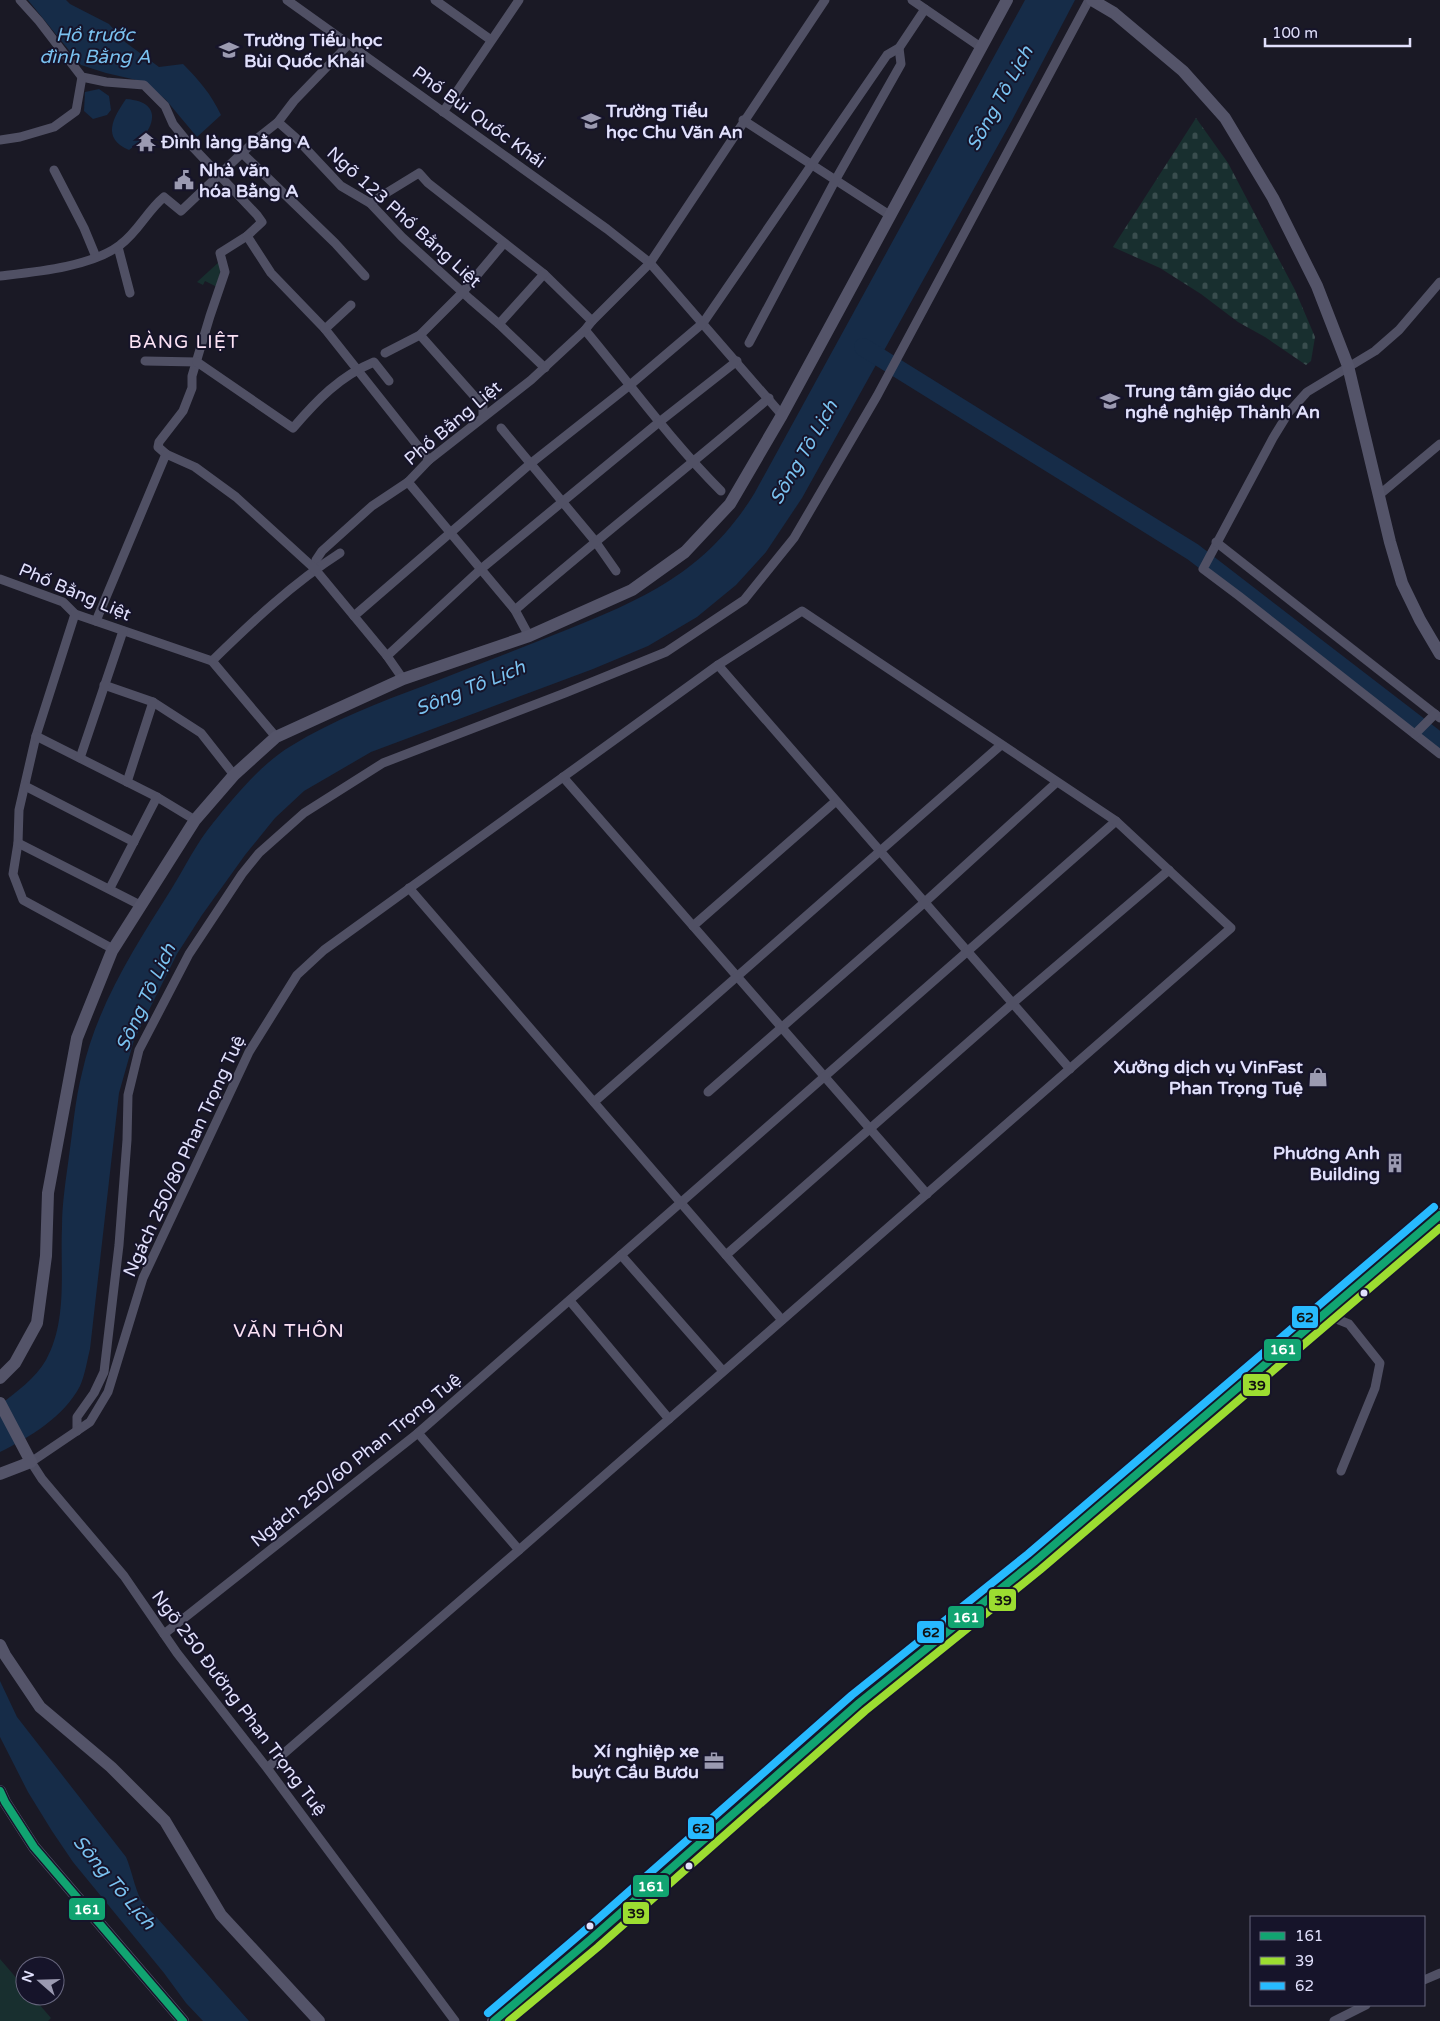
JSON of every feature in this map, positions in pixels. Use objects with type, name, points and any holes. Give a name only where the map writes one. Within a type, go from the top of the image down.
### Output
[{"type":"main road","points":[[496,2020],[860,1704],[1034,1562],[1440,1215]]},
{"type":"street","points":[[20,0],[39,20],[82,77],[106,82],[144,85],[165,106],[173,124],[186,140],[262,222],[247,236],[220,253],[225,272],[192,376],[192,388],[183,411],[159,442],[158,447],[166,454],[196,467],[236,497],[315,569],[387,656],[403,679]]},
{"type":"street","name":"Phố Bùi Quốc Khái","points":[[287,0],[607,229],[650,262],[782,415]]},
{"type":"street","points":[[436,0],[491,40]]},
{"type":"street","points":[[443,112],[520,0]]},
{"type":"street","name":"Phố Bằng Liệt","points":[[0,578],[63,602],[75,614],[212,661],[250,624],[315,569],[316,560],[322,551],[372,506],[408,482],[429,460],[545,368],[585,330],[650,262],[743,120],[825,0]]},
{"type":"street","points":[[912,0],[982,48]]},
{"type":"street","points":[[0,1378],[15,1363],[37,1323],[46,1256],[48,1193],[77,1038],[113,949],[195,820],[234,775],[276,737],[403,679],[529,636],[632,590],[686,552],[730,504],[782,415],[1007,0]]},
{"type":"street","points":[[77,1431],[77,1417],[94,1393],[104,1372],[119,1245],[127,1140],[128,1095],[139,1050],[189,954],[242,874],[259,853],[304,813],[384,763],[666,652],[744,600],[794,538],[872,404],[1091,0],[1114,13],[1183,71],[1225,118],[1272,198],[1317,286],[1348,366],[1402,583],[1420,620],[1440,654]]},
{"type":"street","points":[[354,616],[530,464],[630,385],[703,323],[887,55],[899,48],[924,9]]},
{"type":"street","points":[[0,276],[52,270],[96,258],[118,246],[137,230],[156,203],[164,197],[181,211],[219,174],[278,122],[294,101],[348,45]]},
{"type":"street","points":[[749,343],[836,179],[901,64],[899,48]]},
{"type":"street","points":[[0,140],[20,137],[54,127],[76,111],[82,77]]},
{"type":"street","points":[[743,120],[891,216]]},
{"type":"street","name":"Ngõ 123 Phố Bằng Liệt","points":[[278,122],[295,136],[341,186],[370,203],[402,237],[545,368]]},
{"type":"street","points":[[242,153],[365,276]]},
{"type":"street","points":[[54,170],[84,228],[96,258]]},
{"type":"street","points":[[370,203],[419,173],[428,183],[544,274],[592,321]]},
{"type":"street","points":[[247,236],[271,273],[325,329],[429,460]]},
{"type":"street","points":[[386,353],[420,335],[462,292],[504,243]]},
{"type":"street","points":[[118,246],[130,293]]},
{"type":"street","points":[[499,324],[544,274]]},
{"type":"street","points":[[1440,282],[1399,330],[1375,351],[1307,392],[1290,412],[1216,542],[1203,570],[1420,730],[1440,754]]},
{"type":"street","points":[[325,329],[351,305]]},
{"type":"street","points":[[585,330],[658,423],[721,491]]},
{"type":"street","points":[[420,335],[483,406],[484,417]]},
{"type":"street","points":[[145,361],[197,362],[294,428],[317,400],[356,370],[374,362],[389,381]]},
{"type":"street","points":[[387,656],[481,569],[658,423],[737,361]]},
{"type":"street","points":[[514,610],[594,541],[769,398]]},
{"type":"street","points":[[501,428],[594,541],[616,571]]},
{"type":"street","points":[[1379,495],[1440,444]]},
{"type":"street","points":[[96,621],[166,454]]},
{"type":"street","points":[[408,482],[514,610],[529,636]]},
{"type":"street","points":[[1216,542],[1438,716],[1420,730]]},
{"type":"street","points":[[315,569],[340,553]]},
{"type":"street","name":"Ngách 250/80 Phan Trọng Tuệ","points":[[31,1462],[90,1422],[108,1392],[143,1278],[249,1052],[297,975],[324,950],[718,665],[802,611],[1001,745]]},
{"type":"street","points":[[75,614],[36,736],[19,810],[18,843],[13,874],[23,900],[113,949]]},
{"type":"street","points":[[80,758],[123,631]]},
{"type":"street","points":[[212,661],[276,737]]},
{"type":"street","points":[[718,665],[1070,1070]]},
{"type":"street","points":[[104,685],[153,702],[201,733],[234,775]]},
{"type":"street","points":[[127,782],[153,702]]},
{"type":"street","points":[[36,736],[157,797],[195,820]]},
{"type":"street","points":[[267,1768],[1231,928],[1116,821],[1001,745],[594,1102]]},
{"type":"street","points":[[563,777],[927,1194]]},
{"type":"street","points":[[708,1092],[925,902],[1057,782]]},
{"type":"street","points":[[25,786],[134,842]]},
{"type":"street","points":[[110,888],[157,797]]},
{"type":"street","points":[[693,926],[836,800]]},
{"type":"street","name":"Ngách 250/60 Phan Trọng Tuệ","points":[[164,1634],[418,1433],[1116,821]]},
{"type":"street","points":[[18,843],[110,888],[140,905]]},
{"type":"street","points":[[726,1255],[1013,1003],[1169,870]]},
{"type":"street","points":[[409,888],[782,1320]]},
{"type":"street","points":[[621,1255],[723,1371]]},
{"type":"street","points":[[567,1304],[669,1419]]},
{"type":"street","points":[[1324,1314],[1349,1324],[1380,1364],[1375,1388],[1341,1471]]},
{"type":"street","name":"Ngõ 250 Đường Phan Trọng Tuệ","points":[[0,1403],[31,1462],[124,1576],[177,1653],[267,1768],[455,2021]]},
{"type":"street","points":[[418,1433],[519,1550]]},
{"type":"street","points":[[0,1474],[31,1462]]},
{"type":"street","points":[[0,1645],[5,1656],[40,1707],[111,1767],[165,1821],[221,1915],[319,2021]]},
{"type":"street","points":[[0,1791],[5,1802],[34,1846],[183,2021]]},
{"type":"street","points":[[1425,1980],[1440,1973]]},
{"type":"street","points":[[1334,2021],[1364,2006]]},
{"type":"green space","points":[[1196,118],[1228,163],[1295,290],[1315,337],[1311,361],[1306,365],[1265,337],[1238,322],[1201,294],[1160,268],[1113,247]]},
{"type":"green space","points":[[220,261],[222,262],[217,287],[205,281],[203,285],[197,282]]},
{"type":"green space","points":[[0,1959],[15,1976],[15,2006],[41,2006],[51,2018],[48,2021],[0,2021]]},
{"type":"water","name":"Hồ trước đình Bằng A","points":[[28,0],[66,0],[70,4],[109,24],[125,42],[159,67],[183,64],[213,100],[221,115],[197,137],[166,100],[145,82],[81,65]]},
{"type":"water","name":"Sông Tô Lịch","points":[[1025,0],[1075,0],[1011,122],[802,498],[766,552],[736,585],[697,617],[648,646],[593,669],[371,752],[304,791],[275,818],[245,855],[202,915],[177,954],[134,1040],[119,1093],[90,1349],[82,1382],[73,1397],[56,1417],[23,1440],[0,1452],[0,1405],[42,1367],[53,1345],[57,1328],[62,1295],[64,1191],[78,1094],[89,1048],[107,1000],[119,977],[144,932],[207,830],[259,771],[280,753],[307,737],[374,705],[608,613],[664,584],[689,567],[712,547],[734,523],[754,494]]},
{"type":"water","points":[[99,89],[109,96],[111,110],[107,115],[93,119],[84,111],[85,92]]},
{"type":"water","points":[[126,99],[139,101],[147,106],[151,112],[152,119],[144,135],[129,150],[120,145],[112,134],[114,120]]},
{"type":"water","name":"Sông Tô Lịch","points":[[0,1681],[17,1717],[126,1857],[141,1900],[249,2021],[203,2021],[186,2003],[164,1973],[73,1862],[28,1792],[0,1737]]},
{"type":"waterway","points":[[863,347],[1193,552],[1440,742]]},
{"type":"transit line","name":"62","points":[[488,2013],[852,1695],[1028,1554],[1434,1207]]},
{"type":"transit line","name":"161","points":[[494,2021],[591,1939],[859,1703],[1034,1562],[1440,1215]]},
{"type":"transit line","name":"39","points":[[509,2021],[598,1947],[865,1711],[1040,1570],[1440,1228]]},
{"type":"transit line","name":"161","points":[[0,1791],[34,1847],[183,2021]]},
{"type":"place","name":"Trường Tiểu học Bùi Quốc Khái","points":[[229,50]]},
{"type":"place","name":"Trường Tiểu học Chu Văn An","points":[[591,121]]},
{"type":"place","name":"Đình làng Bằng A","points":[[146,142]]},
{"type":"place","name":"Nhà văn hóa Bằng A","points":[[184,180]]},
{"type":"place","name":"Trung tâm giáo dục nghề nghiệp Thành An","points":[[1110,401]]},
{"type":"place","name":"Xưởng dịch vụ VinFast Phan Trọng Tuệ","points":[[1318,1077]]},
{"type":"place","name":"Phương Anh Building","points":[[1395,1163]]},
{"type":"place","name":"Xí nghiệp xe buýt Cầu Bươu","points":[[714,1761]]},
{"type":"district","name":"BÀNG LIỆT","points":[[184,341]]},
{"type":"district","name":"VĂN THÔN","points":[[289,1330]]}]
